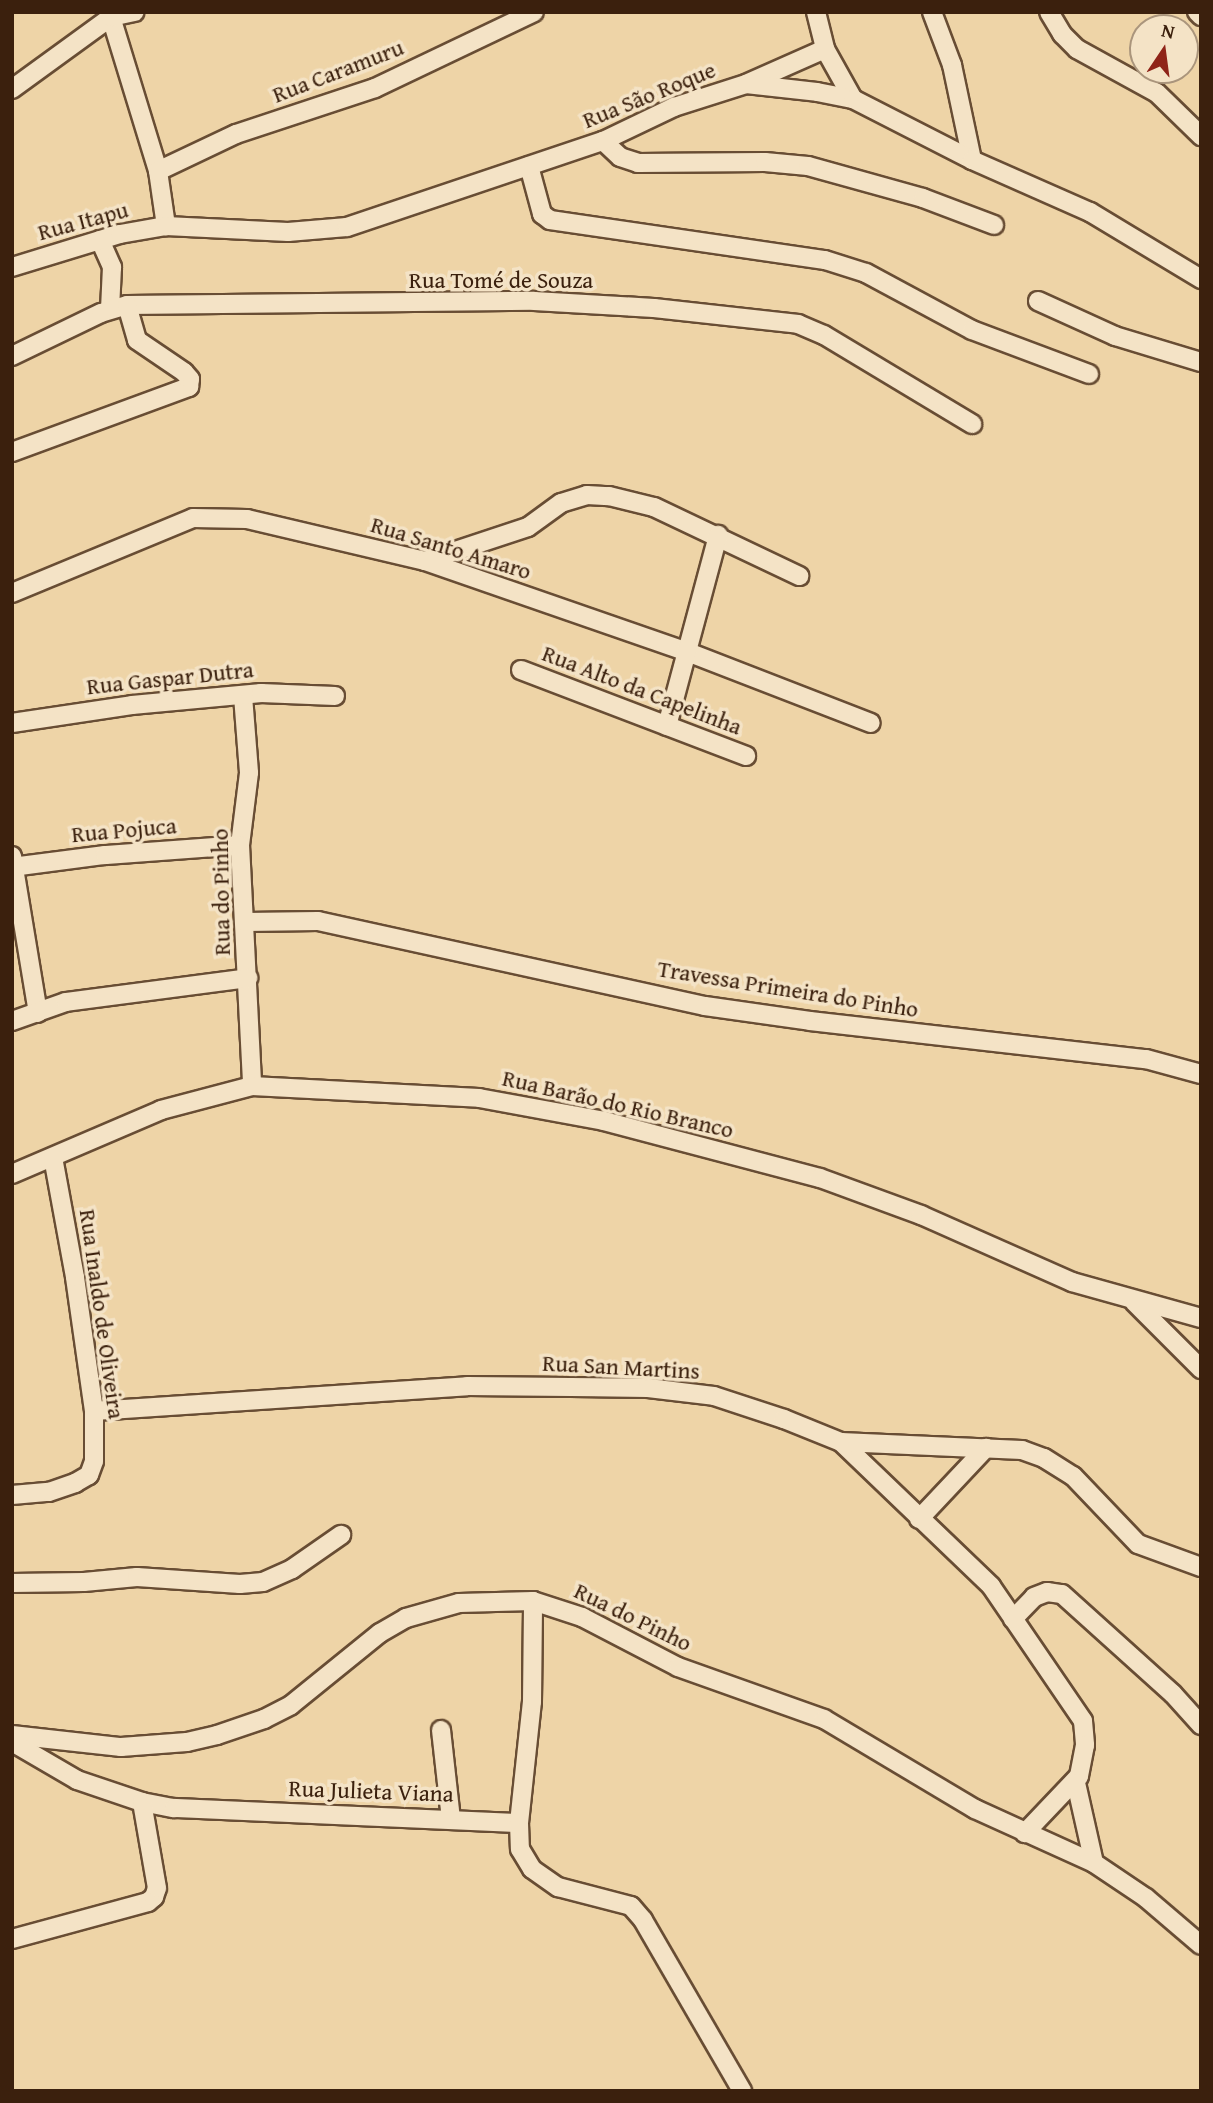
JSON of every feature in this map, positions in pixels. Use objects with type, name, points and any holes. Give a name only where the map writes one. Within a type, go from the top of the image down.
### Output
[{"type":"street","points":[[12,89],[111,17],[134,12]]},
{"type":"street","name":"Rua Caramuru","points":[[158,171],[236,134],[375,88],[534,12]]},
{"type":"street","points":[[816,12],[824,49],[853,99]]},
{"type":"street","points":[[932,12],[952,65],[972,160]]},
{"type":"street","points":[[1049,12],[1062,34],[1077,49],[1157,93],[1201,136]]},
{"type":"street","points":[[1197,12],[1201,16]]},
{"type":"street","points":[[111,17],[158,171],[166,226]]},
{"type":"street","points":[[746,84],[824,49]]},
{"type":"street","name":"Rua São Roque","points":[[166,226],[288,232],[347,227],[603,141],[674,107],[746,84],[853,99],[972,160],[1090,212],[1201,279]]},
{"type":"street","points":[[603,141],[620,157],[638,163],[765,162],[808,166],[923,198],[994,225]]},
{"type":"street","points":[[529,166],[542,214],[550,220],[825,260],[866,272],[972,330],[1089,374]]},
{"type":"street","name":"Rua Itapu","points":[[12,267],[100,240],[166,226]]},
{"type":"street","points":[[12,452],[189,387],[190,379],[184,372],[137,340],[118,307],[112,267],[100,240]]},
{"type":"street","name":"Rua Tomé de Souza","points":[[12,356],[118,307],[534,301],[771,319],[798,324],[824,335],[972,425]]},
{"type":"street","points":[[1038,301],[1115,337],[1201,362]]},
{"type":"street","points":[[425,561],[528,527],[561,503],[587,495],[608,496],[654,507],[718,535],[799,576]]},
{"type":"street","name":"Rua Santo Amaro","points":[[12,593],[173,525],[209,516],[247,519],[425,561],[685,651],[871,723]]},
{"type":"street","points":[[667,726],[718,535]]},
{"type":"street","name":"Rua Alto da Capelinha","points":[[521,670],[746,756]]},
{"type":"street","name":"Rua Gaspar Dutra","points":[[12,723],[132,705],[280,692],[335,696]]},
{"type":"street","name":"Rua do Pinho","points":[[243,696],[249,773],[240,845],[246,922],[252,1086]]},
{"type":"street","name":"Rua Pojuca","points":[[13,867],[105,855],[240,845]]},
{"type":"street","points":[[12,856],[38,1013]]},
{"type":"street","name":"Travessa Primeira do Pinho","points":[[246,922],[318,921],[705,1006],[810,1021],[1146,1059],[1201,1074]]},
{"type":"street","points":[[12,1021],[66,1002],[248,978]]},
{"type":"street","name":"Rua Barão do Rio Branco","points":[[12,1174],[161,1110],[252,1086],[479,1098],[604,1121],[820,1178],[920,1215],[1072,1282],[1134,1302],[1201,1318]]},
{"type":"street","name":"Rua Inaldo de Oliveira","points":[[12,1495],[49,1492],[89,1475],[94,1461],[94,1411],[75,1277],[53,1157]]},
{"type":"street","points":[[1134,1302],[1201,1369]]},
{"type":"street","name":"Rua San Martins","points":[[94,1411],[467,1386],[648,1388],[714,1396],[784,1419],[841,1442],[991,1586],[1083,1721],[1085,1745],[1076,1783]]},
{"type":"street","points":[[841,1442],[1022,1450],[1044,1458],[1088,1489],[1138,1544],[1201,1567]]},
{"type":"street","points":[[919,1519],[986,1447]]},
{"type":"street","points":[[12,1583],[84,1582],[137,1577],[263,1582],[292,1569],[341,1535]]},
{"type":"street","points":[[1013,1619],[1034,1597],[1047,1592],[1062,1594],[1173,1694],[1201,1725]]},
{"type":"street","points":[[533,1601],[532,1702],[519,1823],[520,1849],[532,1869],[558,1887],[631,1906],[643,1920],[741,2091]]},
{"type":"street","name":"Rua do Pinho","points":[[12,1735],[121,1747],[187,1742],[217,1735],[264,1719],[291,1705],[372,1639],[405,1618],[459,1604],[533,1601],[582,1617],[678,1667],[824,1719],[941,1791],[1025,1833],[1094,1863],[1146,1898],[1201,1945]]},
{"type":"street","points":[[441,1730],[451,1819]]},
{"type":"street","name":"Rua Julieta Viana","points":[[12,1742],[77,1780],[142,1802],[174,1808],[519,1823]]},
{"type":"street","points":[[1025,1833],[1076,1783]]},
{"type":"street","points":[[1076,1783],[1094,1863]]},
{"type":"street","points":[[12,1939],[148,1902],[154,1897],[157,1888],[142,1802]]}]
